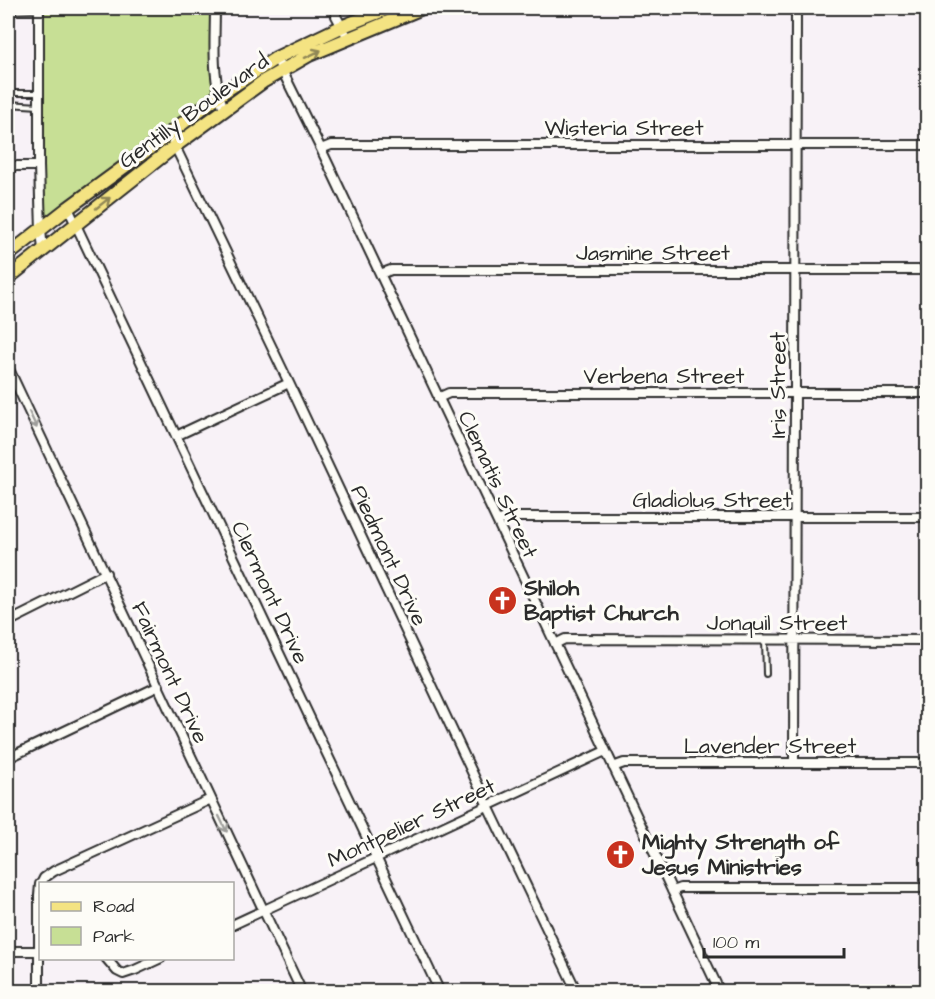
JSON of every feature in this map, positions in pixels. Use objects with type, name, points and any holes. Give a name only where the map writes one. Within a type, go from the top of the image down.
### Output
[{"type":"main road","name":"Gentilly Boulevard","points":[[8,255],[219,95],[276,58],[341,27],[389,8]]},
{"type":"main road","name":"Gentilly Boulevard","points":[[8,278],[175,146],[282,70],[309,55],[422,8]]},
{"type":"street","points":[[8,9],[39,8],[40,230],[43,250]]},
{"type":"street","points":[[215,8],[215,79],[224,109]]},
{"type":"street","points":[[336,8],[336,16],[348,38]]},
{"type":"street","name":"Iris Street","points":[[794,762],[796,8]]},
{"type":"street","name":"Clematis Street","points":[[276,58],[381,274],[720,992]]},
{"type":"street","name":"Piedmont Drive","points":[[169,134],[577,992]]},
{"type":"street","name":"Wisteria Street","points":[[321,149],[331,145],[927,145]]},
{"type":"street","points":[[8,166],[39,166]]},
{"type":"street","name":"Clermont Drive","points":[[68,208],[440,992]]},
{"type":"street","name":"Jasmine Street","points":[[381,274],[391,270],[927,270]]},
{"type":"street","name":"Fairmont Drive","points":[[8,367],[303,992]]},
{"type":"street","points":[[176,436],[289,383]]},
{"type":"street","name":"Verbena Street","points":[[438,398],[449,393],[927,393]]},
{"type":"street","name":"Gladiolus Street","points":[[497,521],[507,517],[927,517]]},
{"type":"street","points":[[8,622],[105,573]]},
{"type":"street","name":"Jonquil Street","points":[[555,644],[565,639],[927,640]]},
{"type":"street","points":[[8,758],[159,686]]},
{"type":"street","name":"Montpelier Street","points":[[234,924],[605,751]]},
{"type":"street","name":"Lavender Street","points":[[613,767],[624,763],[927,763]]},
{"type":"street","points":[[42,882],[63,867],[211,799]]},
{"type":"street","points":[[672,891],[680,888],[927,888]]},
{"type":"street","points":[[8,951],[39,951]]},
{"type":"street","points":[[39,992],[40,960]]},
{"type":"street","points":[[108,960],[117,971],[126,974],[157,960]]},
{"type":"lane","points":[[8,95],[39,93]]},
{"type":"lane","points":[[8,104],[39,106]]},
{"type":"lane","points":[[765,640],[766,674]]},
{"type":"green space","points":[[39,8],[215,8],[219,95],[41,230]]},
{"type":"place","name":"Shiloh Baptist Church","points":[[503,600]]},
{"type":"place","name":"Mighty Strength of Jesus Ministries","points":[[621,854]]}]
